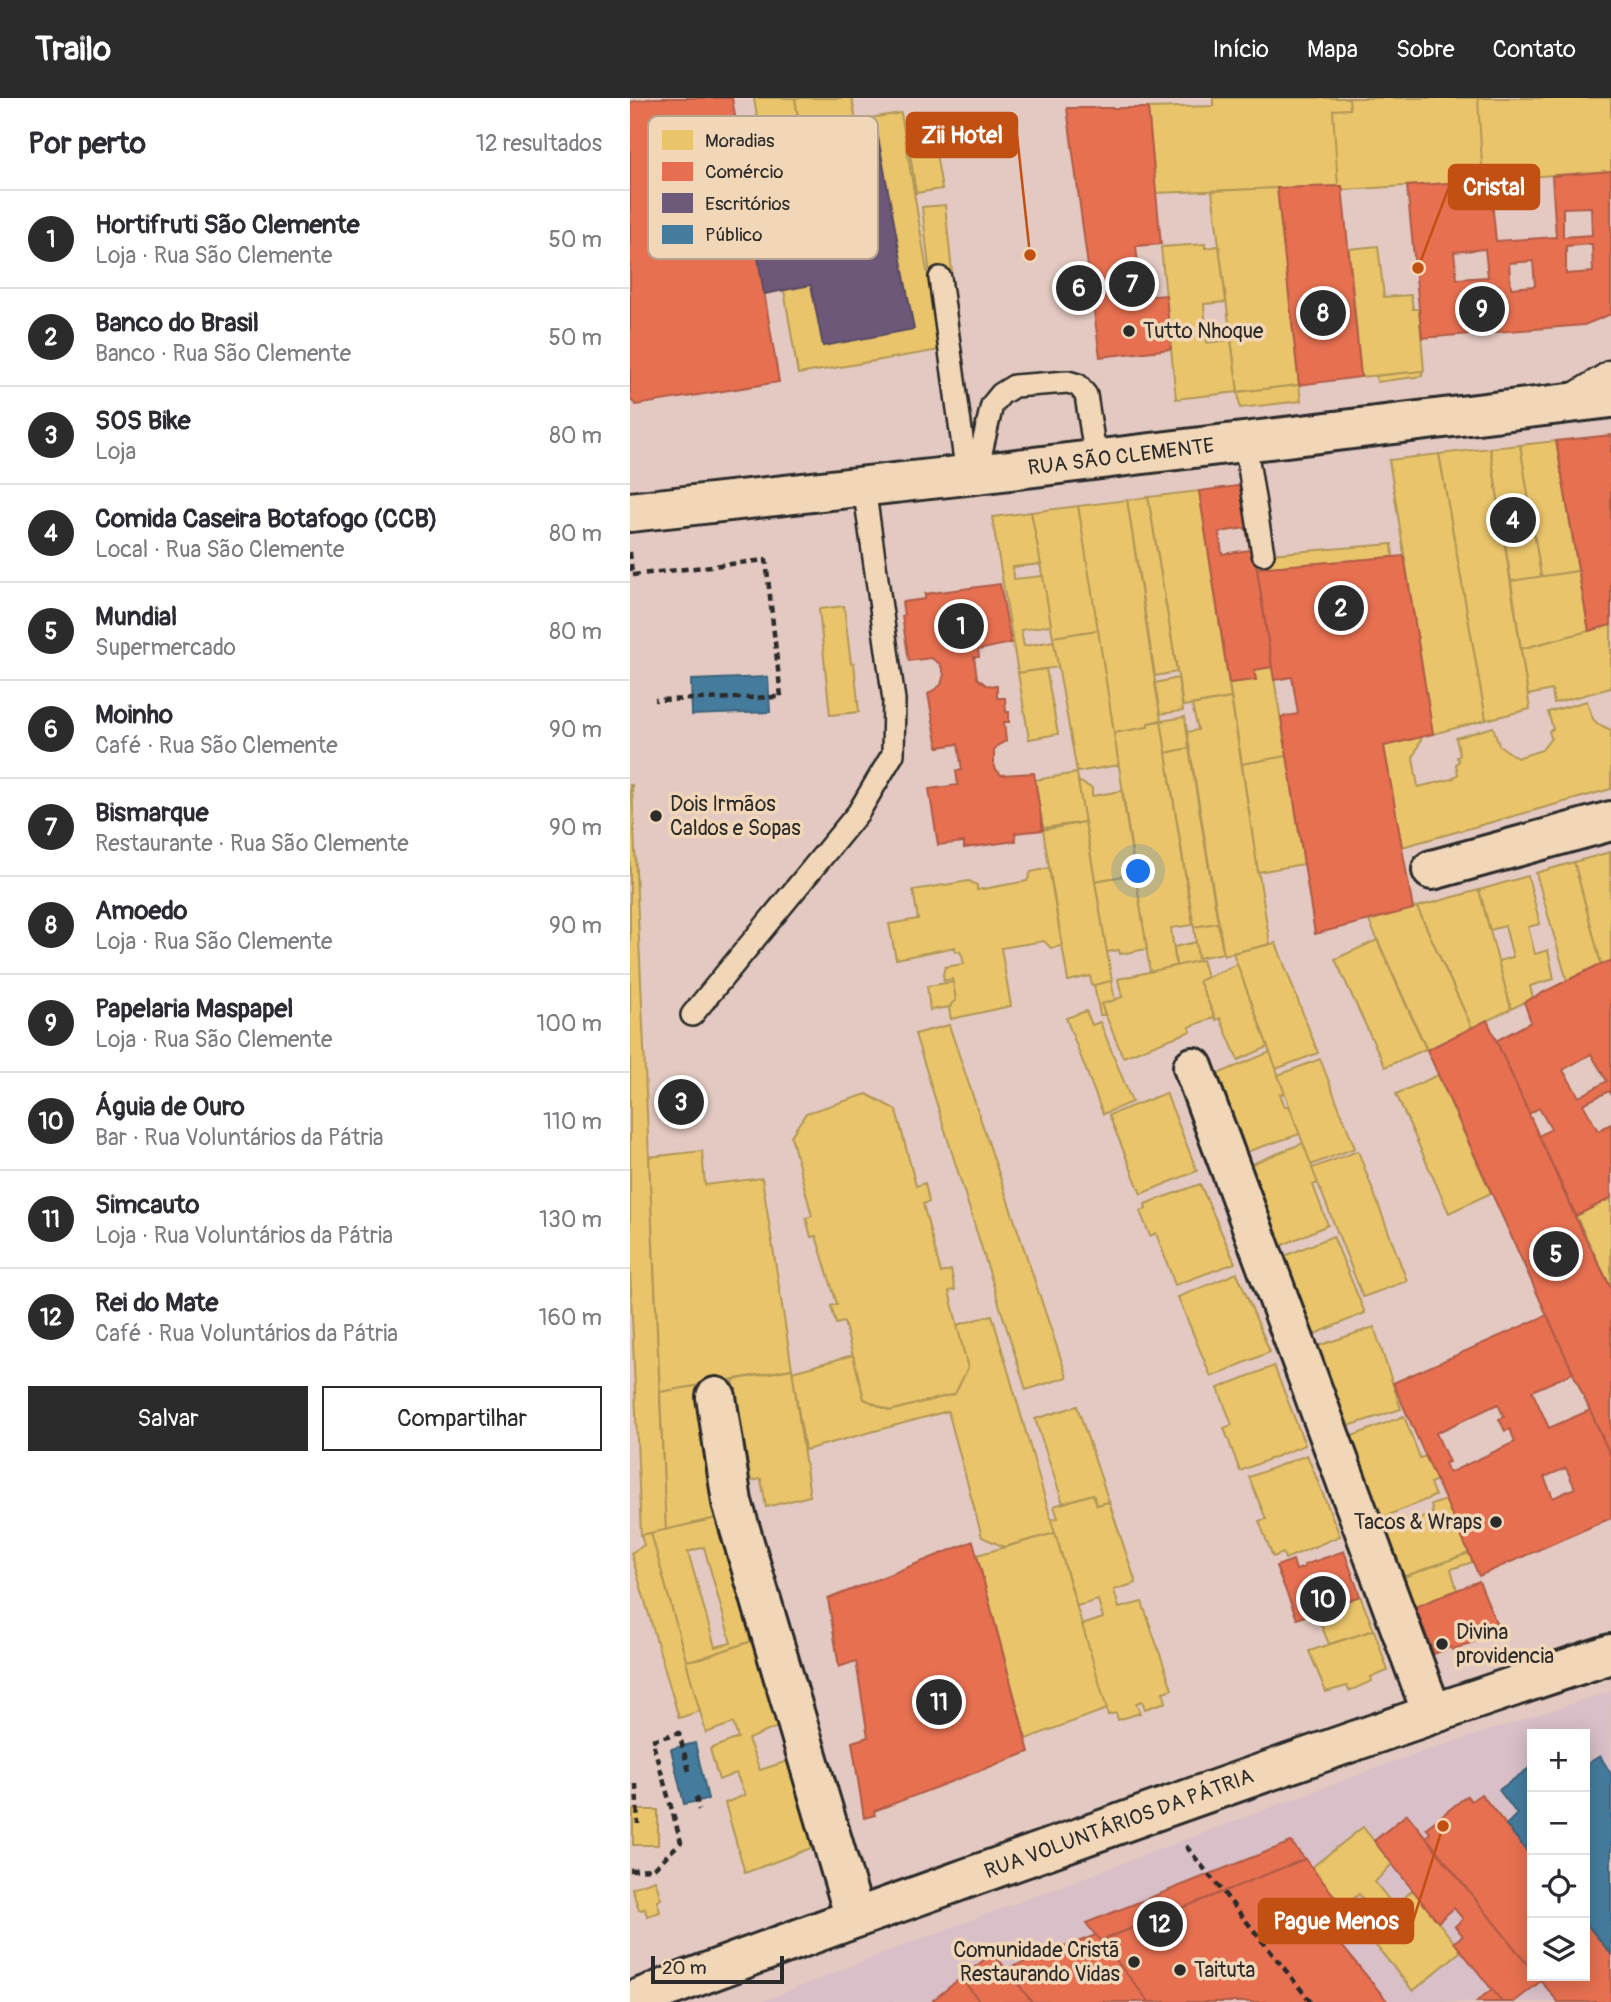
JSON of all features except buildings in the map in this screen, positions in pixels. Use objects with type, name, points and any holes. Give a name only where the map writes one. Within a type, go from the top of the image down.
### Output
[{"type":"main road","name":"RUA SÃO CLEMENTE","points":[[630,512],[972,475],[1611,398]]},
{"type":"main road","points":[[1432,870],[1611,821]]},
{"type":"main road","points":[[1193,1067],[1432,1713]]},
{"type":"main road","points":[[716,1397],[732,1502],[855,1918]]},
{"type":"main road","name":"RUA VOLUNTÁRIOS DA PÁTRIA","points":[[630,2002],[1157,1810],[1432,1713],[1611,1654]]},
{"type":"lane","points":[[940,278],[972,475]]},
{"type":"lane","points":[[1561,402],[1611,371]]},
{"type":"lane","points":[[972,475],[992,405],[1001,394],[1014,386],[1068,383],[1078,386],[1086,395],[1096,460]]},
{"type":"lane","points":[[1245,442],[1264,554]]},
{"type":"lane","points":[[692,1015],[858,813],[893,754],[894,700],[864,487]]},
{"type":"path","points":[[630,546],[632,575],[766,560],[782,697],[655,700]]},
{"type":"path","points":[[630,1870],[653,1869],[681,1842],[652,1740],[679,1733],[689,1771]]},
{"type":"path","points":[[636,1784],[638,1824]]},
{"type":"path","points":[[696,1797],[699,1810]]},
{"type":"path","points":[[1157,1810],[1311,2002]]},
{"type":"shaded area","points":[[1611,1691],[1611,2002],[761,2002],[907,1944],[1398,1760]]},
{"type":"place","name":"Zii Hotel","points":[[1030,255]]},
{"type":"place","name":"Cristal","points":[[1418,268]]},
{"type":"place","name":"Bismarque","points":[[1132,284]]},
{"type":"place","name":"Moinho","points":[[1079,288]]},
{"type":"place","name":"Papelaria Maspapel","points":[[1482,309]]},
{"type":"place","name":"Amoedo","points":[[1323,313]]},
{"type":"place","name":"Tutto Nhoque","points":[[1129,331]]},
{"type":"place","name":"Comida Caseira Botafogo (CCB)","points":[[1513,520]]},
{"type":"place","name":"Banco do Brasil","points":[[1341,608]]},
{"type":"place","name":"Hortifruti São Clemente","points":[[961,626]]},
{"type":"place","name":"Dois Irmãos Caldos e Sopas","points":[[656,816]]},
{"type":"place","name":"SOS Bike","points":[[681,1102]]},
{"type":"place","name":"Mundial","points":[[1556,1254]]},
{"type":"place","name":"Tacos & Wraps","points":[[1496,1522]]},
{"type":"place","name":"Águia de Ouro","points":[[1323,1599]]},
{"type":"place","name":"Divina providencia","points":[[1442,1644]]},
{"type":"place","name":"Simcauto","points":[[939,1702]]},
{"type":"place","name":"Pague Menos","points":[[1443,1826]]},
{"type":"place","name":"Rei do Mate","points":[[1160,1924]]},
{"type":"place","name":"Comunidade Cristã Restaurando Vidas","points":[[1134,1962]]},
{"type":"place","name":"Taituta","points":[[1180,1970]]}]
